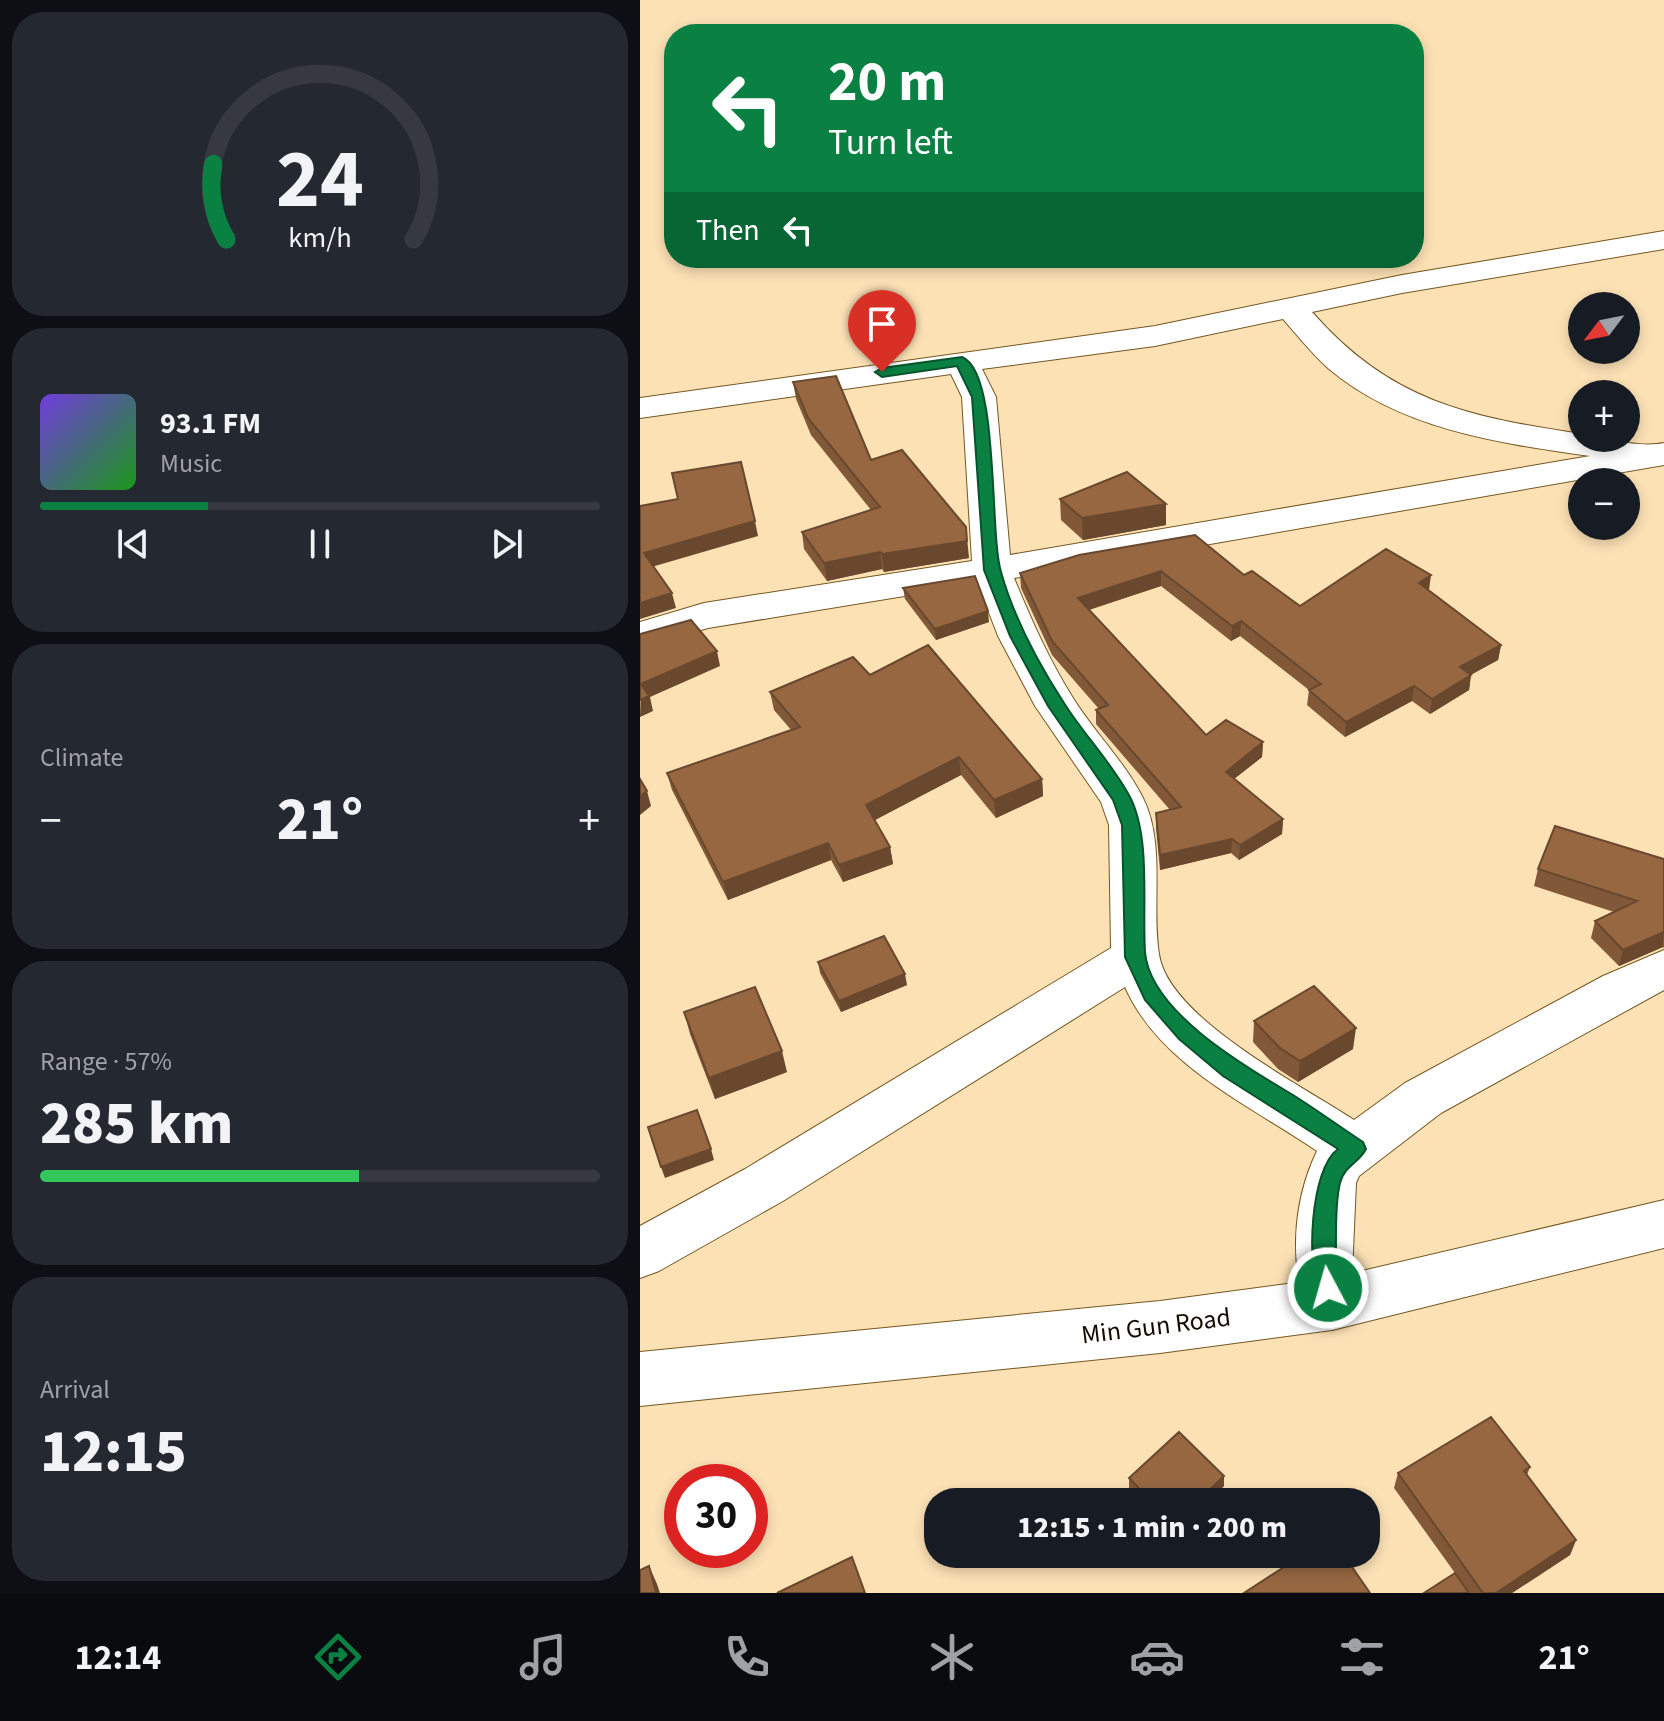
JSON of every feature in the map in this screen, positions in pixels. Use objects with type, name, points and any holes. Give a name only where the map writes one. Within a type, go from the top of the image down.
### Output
[{"type":"street","points":[[640,408],[1155,336],[1402,284],[1664,240]]},
{"type":"street","points":[[1291,308],[1341,362],[1385,393],[1434,415],[1498,430],[1660,455]]},
{"type":"street","points":[[962,362],[979,397],[992,570],[1018,636],[1056,706],[1122,799],[1131,825],[1135,957],[1155,1000],[1186,1033],[1231,1070],[1355,1149]]},
{"type":"street","points":[[640,635],[704,616],[1598,468],[1660,455]]},
{"type":"street","points":[[640,1254],[764,1185],[1135,957]]},
{"type":"street","points":[[1332,1304],[1324,1273],[1329,1183],[1339,1161],[1423,1098],[1620,989],[1664,969]]},
{"type":"street","name":"Min Gun Road","points":[[640,1379],[1160,1327],[1332,1304],[1664,1224]]},
{"type":"building","points":[[836,376],[871,460],[902,450],[966,527],[967,541],[824,563],[802,532],[880,507],[808,418],[793,382]]},
{"type":"building","points":[[741,462],[755,521],[644,553],[672,593],[640,603],[640,506],[678,499],[672,473]]},
{"type":"building","points":[[1127,472],[1166,504],[1082,518],[1060,499]]},
{"type":"building","points":[[1195,535],[1244,575],[1252,571],[1300,606],[1386,549],[1431,575],[1419,583],[1501,645],[1460,667],[1471,675],[1432,699],[1414,686],[1346,722],[1309,690],[1321,684],[1241,621],[1232,626],[1161,571],[1078,598],[1206,735],[1226,720],[1263,742],[1226,772],[1283,819],[1240,845],[1232,839],[1160,855],[1156,813],[1181,807],[1096,710],[1108,705],[1052,641],[1020,573],[1079,555]]},
{"type":"building","points":[[975,576],[988,611],[935,629],[903,588]]},
{"type":"building","points":[[691,620],[717,651],[641,684],[649,696],[640,700],[640,634]]},
{"type":"building","points":[[928,645],[1042,779],[994,800],[959,757],[866,805],[890,847],[839,865],[828,843],[723,882],[667,773],[800,727],[770,692],[853,657],[870,675]]},
{"type":"building","points":[[640,779],[647,791],[640,796]]},
{"type":"building","points":[[1555,826],[1664,859],[1664,932],[1623,950],[1595,921],[1637,901],[1538,869]]},
{"type":"building","points":[[884,936],[905,974],[839,1001],[818,962]]},
{"type":"building","points":[[1314,986],[1356,1028],[1300,1061],[1280,1048],[1254,1021]]},
{"type":"building","points":[[755,987],[782,1051],[709,1078],[684,1012]]},
{"type":"building","points":[[697,1110],[711,1149],[661,1167],[648,1127]]},
{"type":"building","points":[[1491,1417],[1530,1467],[1524,1471],[1576,1540],[1496,1593],[1483,1593],[1398,1473]]},
{"type":"building","points":[[1179,1432],[1224,1476],[1212,1488],[1139,1488],[1129,1478]]},
{"type":"building","points":[[852,1557],[865,1593],[777,1593]]},
{"type":"building","points":[[649,1566],[656,1593],[640,1593],[640,1570]]},
{"type":"building","points":[[1282,1568],[1353,1568],[1370,1593],[1244,1593]]},
{"type":"building","points":[[1455,1573],[1469,1593],[1424,1593]]},
{"type":"route","points":[[882,372],[962,362],[979,397],[992,570],[1018,636],[1056,706],[1122,799],[1131,825],[1135,957],[1155,1000],[1186,1033],[1231,1070],[1355,1149],[1339,1161],[1329,1183],[1324,1254],[1328,1288]]}]
